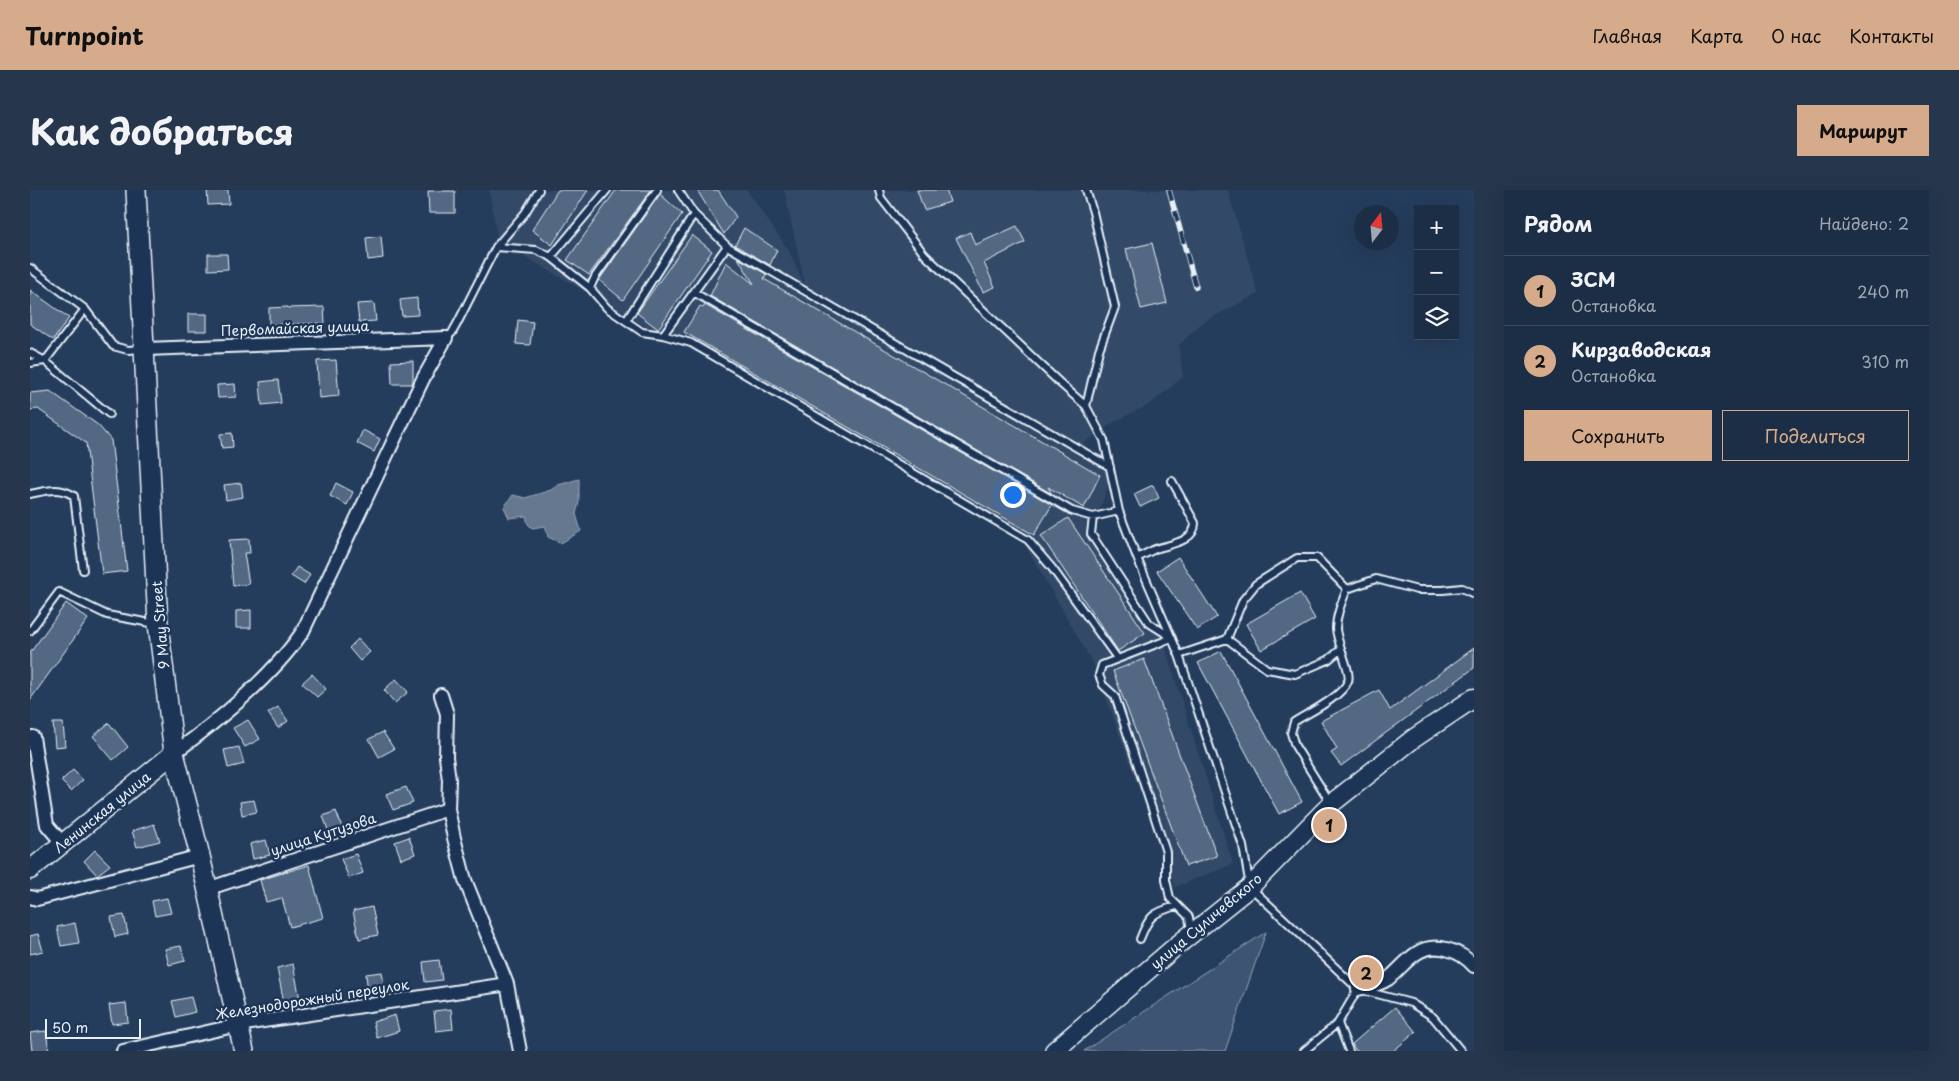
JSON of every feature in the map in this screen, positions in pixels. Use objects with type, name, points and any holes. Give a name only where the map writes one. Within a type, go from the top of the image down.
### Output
[{"type":"main road","name":"9 May Street","points":[[136,190],[158,624],[174,753],[200,856],[244,1051]]},
{"type":"street","name":"Первомайская улица","points":[[145,349],[446,338]]},
{"type":"street","points":[[174,753],[242,698],[290,651],[303,631],[423,379],[446,338]]},
{"type":"street","points":[[442,695],[447,714],[448,809],[465,880],[508,984],[520,1051]]},
{"type":"street","name":"улица Суличевского","points":[[1054,1051],[1191,934],[1250,887],[1331,804],[1413,739],[1474,698]]},
{"type":"street","points":[[33,737],[47,825],[63,844]]},
{"type":"street","name":"Ленинская улица","points":[[30,870],[174,753]]},
{"type":"street","name":"улица Кутузова","points":[[207,889],[448,809]]},
{"type":"street","points":[[30,896],[37,899],[200,856]]},
{"type":"street","points":[[1358,989],[1380,984],[1408,960],[1427,949],[1450,950],[1468,959],[1474,966]]},
{"type":"street","name":"Железнодорожный переулок","points":[[123,1051],[238,1025],[508,984]]},
{"type":"lane","points":[[446,338],[452,333],[457,324],[496,247],[525,213],[539,190]]},
{"type":"lane","points":[[551,257],[606,190]]},
{"type":"lane","points":[[590,288],[595,277],[657,190]]},
{"type":"lane","points":[[678,190],[694,214],[727,246],[1110,467]]},
{"type":"lane","points":[[878,190],[881,198],[926,255],[1086,406],[1104,440],[1119,511],[1179,655],[1243,846],[1250,887],[1358,989],[1411,1003],[1433,1017],[1461,1051]]},
{"type":"lane","points":[[1086,190],[1093,212],[1115,307],[1099,350],[1086,406]]},
{"type":"lane","points":[[626,321],[694,214]]},
{"type":"lane","points":[[662,335],[695,293],[727,246]]},
{"type":"lane","points":[[496,247],[536,250],[551,257],[590,288],[607,308],[642,332],[691,343],[1028,540],[1052,568],[1117,658]]},
{"type":"lane","points":[[30,268],[84,309],[113,346],[128,350],[145,349]]},
{"type":"lane","points":[[695,293],[1072,511],[1093,517],[1119,511]]},
{"type":"lane","points":[[30,363],[45,362],[84,309]]},
{"type":"lane","points":[[30,353],[45,362],[109,414]]},
{"type":"lane","points":[[1137,558],[1153,550],[1186,539],[1195,528],[1196,523],[1172,481]]},
{"type":"lane","points":[[30,494],[65,490],[74,496],[83,570]]},
{"type":"lane","points":[[1093,517],[1091,534],[1149,623],[1172,638]]},
{"type":"lane","points":[[1179,655],[1227,638],[1242,600],[1256,584],[1297,558],[1318,558],[1347,589]]},
{"type":"lane","points":[[1331,804],[1295,746],[1291,733],[1294,722],[1340,693],[1348,682],[1350,674],[1340,650],[1336,629],[1338,610],[1347,589],[1376,579],[1417,590],[1462,588],[1474,594]]},
{"type":"lane","points":[[30,632],[59,592],[107,615],[158,624]]},
{"type":"lane","points":[[1172,638],[1102,665],[1099,675],[1103,685],[1115,696],[1166,852],[1166,880],[1170,898],[1189,917],[1191,934]]},
{"type":"lane","points":[[1227,638],[1267,669],[1296,674],[1328,660],[1340,650]]},
{"type":"lane","points":[[1140,939],[1147,921],[1159,911],[1176,906]]},
{"type":"lane","points":[[1304,1051],[1338,1023],[1358,989]]},
{"type":"lane","points":[[1338,1023],[1349,1051]]},
{"type":"shaded area","points":[[489,190],[747,190],[789,251],[806,289],[784,190],[1228,190],[1258,294],[1203,322],[1179,345],[1183,377],[1150,404],[1116,421],[1083,443],[1112,475],[1093,528],[1165,647],[1233,864],[1175,887],[1095,667],[1023,541],[777,394],[638,322],[498,241]]},
{"type":"shaded area","points":[[579,479],[579,502],[576,514],[581,531],[561,543],[548,537],[545,526],[532,528],[528,524],[526,516],[509,518],[504,507],[513,495],[525,498]]},
{"type":"shaded area","points":[[1266,932],[1225,1051],[1084,1051]]},
{"type":"building","points":[[207,190],[228,190],[229,204],[208,205]]},
{"type":"building","points":[[558,190],[588,190],[552,245],[532,230]]},
{"type":"building","points":[[616,190],[651,190],[589,275],[567,260]]},
{"type":"building","points":[[697,190],[718,190],[736,217],[724,234]]},
{"type":"building","points":[[917,190],[946,190],[950,202],[924,210]]},
{"type":"building","points":[[428,191],[455,191],[455,213],[429,213]]},
{"type":"building","points":[[660,194],[682,214],[623,300],[599,280]]},
{"type":"building","points":[[1017,226],[1025,242],[984,263],[995,287],[983,292],[956,238],[970,232],[975,245]]},
{"type":"building","points":[[744,228],[777,250],[770,265],[735,245]]},
{"type":"building","points":[[692,235],[712,251],[658,329],[637,313]]},
{"type":"building","points":[[381,236],[383,258],[368,260],[366,238]]},
{"type":"building","points":[[1152,243],[1167,303],[1141,309],[1126,249]]},
{"type":"building","points":[[208,254],[227,254],[228,269],[208,270]]},
{"type":"building","points":[[738,258],[766,274],[764,279],[1100,475],[1084,508],[1048,487],[1052,494],[710,296],[726,262],[754,284]]},
{"type":"building","points":[[30,290],[69,318],[53,340],[30,324]]},
{"type":"building","points":[[417,298],[418,315],[402,316],[400,300]]},
{"type":"building","points":[[374,303],[376,321],[359,322],[357,304]]},
{"type":"building","points":[[705,305],[1052,505],[1034,535],[684,332],[700,306],[703,308]]},
{"type":"building","points":[[324,307],[325,323],[269,325],[269,308]]},
{"type":"building","points":[[188,314],[207,314],[207,331],[188,331]]},
{"type":"building","points":[[518,320],[533,322],[530,345],[516,344]]},
{"type":"building","points":[[336,360],[339,396],[319,398],[317,361]]},
{"type":"building","points":[[413,361],[412,384],[392,384],[391,362]]},
{"type":"building","points":[[278,380],[281,403],[262,405],[260,382]]},
{"type":"building","points":[[235,384],[236,397],[218,398],[217,385]]},
{"type":"building","points":[[50,391],[98,425],[111,440],[127,571],[102,574],[86,443],[38,409],[30,410],[30,393]]},
{"type":"building","points":[[363,430],[380,439],[374,452],[357,443]]},
{"type":"building","points":[[232,433],[233,447],[222,448],[220,434]]},
{"type":"building","points":[[241,483],[243,497],[226,500],[224,485]]},
{"type":"building","points":[[336,483],[353,492],[347,505],[330,496]]},
{"type":"building","points":[[1153,485],[1159,498],[1140,507],[1134,494]]},
{"type":"building","points":[[1068,518],[1145,633],[1118,651],[1041,536]]},
{"type":"building","points":[[249,539],[250,553],[244,553],[249,584],[233,586],[229,540]]},
{"type":"building","points":[[1178,557],[1217,617],[1197,630],[1157,571]]},
{"type":"building","points":[[297,567],[310,575],[304,584],[291,576]]},
{"type":"building","points":[[1300,593],[1315,619],[1261,650],[1246,624]]},
{"type":"building","points":[[66,603],[88,619],[30,700],[30,653]]},
{"type":"building","points":[[251,610],[251,628],[236,628],[236,611]]},
{"type":"building","points":[[358,639],[370,652],[360,661],[349,648]]},
{"type":"building","points":[[1474,648],[1474,668],[1341,766],[1331,753],[1337,749],[1321,721],[1379,690],[1390,710]]},
{"type":"building","points":[[1221,651],[1302,802],[1279,814],[1198,663]]},
{"type":"building","points":[[1144,659],[1217,856],[1186,866],[1113,671]]},
{"type":"building","points":[[312,674],[326,689],[317,697],[302,683]]},
{"type":"building","points":[[396,679],[408,692],[395,703],[384,690]]},
{"type":"building","points":[[278,707],[288,721],[278,728],[268,713]]},
{"type":"building","points":[[248,720],[260,739],[245,747],[233,728]]},
{"type":"building","points":[[53,723],[63,723],[65,746],[55,747]]},
{"type":"building","points":[[109,723],[128,747],[113,760],[93,736]]},
{"type":"building","points":[[383,732],[394,749],[379,757],[369,739]]},
{"type":"building","points":[[239,747],[244,764],[228,768],[224,750]]},
{"type":"building","points":[[73,770],[83,780],[71,791],[61,781]]},
{"type":"building","points":[[406,787],[413,803],[393,810],[386,794]]},
{"type":"building","points":[[254,800],[257,812],[242,815],[240,802]]},
{"type":"building","points":[[336,811],[343,830],[330,835],[323,816]]},
{"type":"building","points":[[154,824],[160,841],[137,847],[132,831]]},
{"type":"building","points":[[409,837],[415,854],[401,859],[395,842]]},
{"type":"building","points":[[266,840],[270,855],[253,859],[250,844]]},
{"type":"building","points":[[95,850],[110,865],[97,875],[84,861]]},
{"type":"building","points":[[356,854],[363,873],[349,878],[341,859]]},
{"type":"building","points":[[309,865],[323,918],[290,927],[282,898],[266,902],[260,880]]},
{"type":"building","points":[[167,898],[171,913],[155,916],[152,901]]},
{"type":"building","points":[[372,907],[378,935],[359,939],[353,911]]},
{"type":"building","points":[[124,915],[128,934],[115,937],[111,917]]},
{"type":"building","points":[[75,923],[79,943],[61,946],[57,927]]},
{"type":"building","points":[[38,934],[43,951],[30,954],[30,936]]},
{"type":"building","points":[[181,946],[185,961],[169,965],[165,949]]},
{"type":"building","points":[[439,960],[442,980],[425,982],[423,962]]},
{"type":"building","points":[[293,964],[300,999],[284,1003],[277,968]]},
{"type":"building","points":[[382,972],[385,991],[368,994],[366,974]]},
{"type":"building","points":[[191,997],[195,1012],[176,1017],[172,1001]]},
{"type":"building","points":[[126,1003],[128,1022],[112,1024],[109,1005]]},
{"type":"building","points":[[1395,1007],[1416,1032],[1393,1051],[1356,1051],[1352,1044]]},
{"type":"building","points":[[451,1009],[453,1029],[436,1031],[434,1011]]},
{"type":"building","points":[[395,1015],[399,1031],[377,1038],[373,1022]]},
{"type":"building","points":[[46,1031],[49,1051],[32,1051],[30,1033]]},
{"type":"railway","points":[[1169,190],[1196,287]]},
{"type":"place","name":"ЗСМ","points":[[1329,825]]},
{"type":"place","name":"Кирзаводская","points":[[1366,973]]}]
